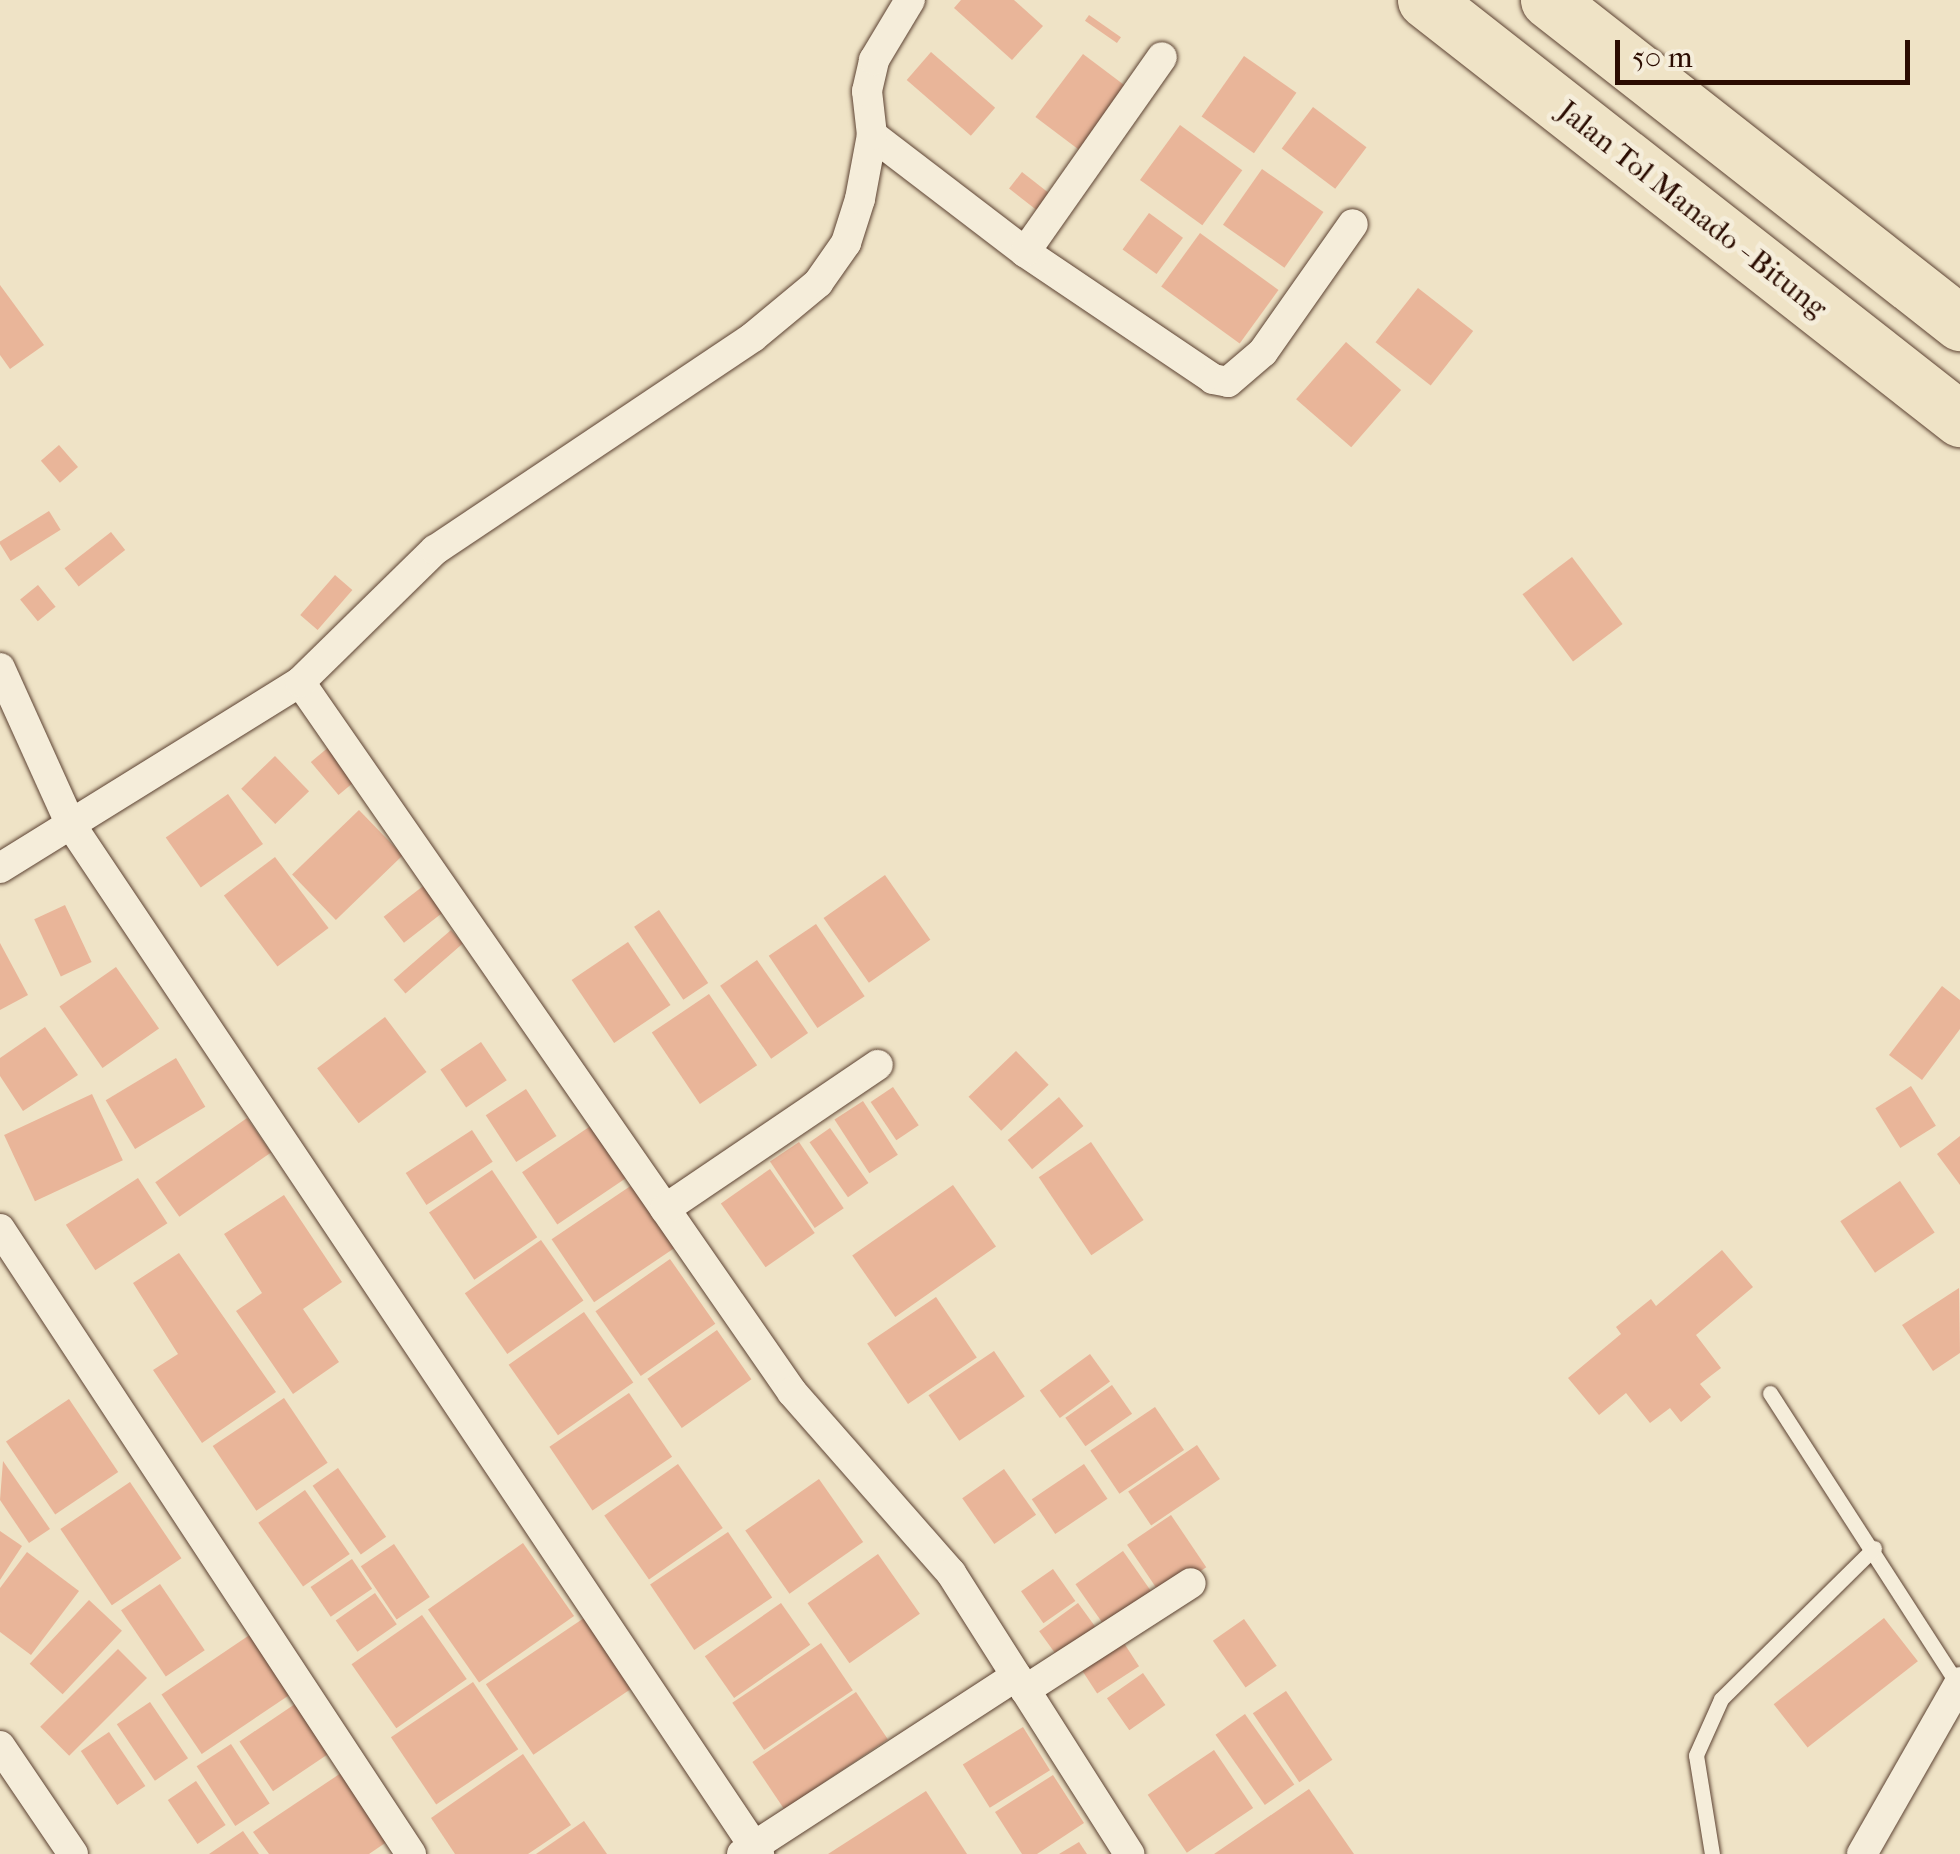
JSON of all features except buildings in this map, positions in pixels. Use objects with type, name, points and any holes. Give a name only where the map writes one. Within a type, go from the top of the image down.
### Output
[{"type":"highway","name":"Jalan Tol Manado - Bitung","points":[[1425,0],[1960,419]]},
{"type":"highway","points":[[1548,0],[1960,323]]},
{"type":"street","points":[[0,868],[300,682],[435,550],[753,337],[818,283],[846,243],[872,134],[866,91],[874,60],[910,0]]},
{"type":"street","points":[[1025,252],[1162,57]]},
{"type":"street","points":[[872,134],[1025,252],[1213,379],[1228,382],[1263,352],[1353,224]]},
{"type":"street","points":[[0,668],[72,825],[752,1852],[1020,1683],[1191,1583]]},
{"type":"street","points":[[300,682],[792,1392],[952,1573],[1129,1854]]},
{"type":"street","points":[[665,1208],[878,1065]]},
{"type":"street","points":[[0,1230],[412,1854]]},
{"type":"street","points":[[1862,1854],[1959,1683]]},
{"type":"street","points":[[0,1746],[73,1854]]},
{"type":"lane","points":[[1770,1392],[1959,1683]]},
{"type":"lane","points":[[1712,1854],[1696,1755],[1721,1699],[1874,1548]]}]
